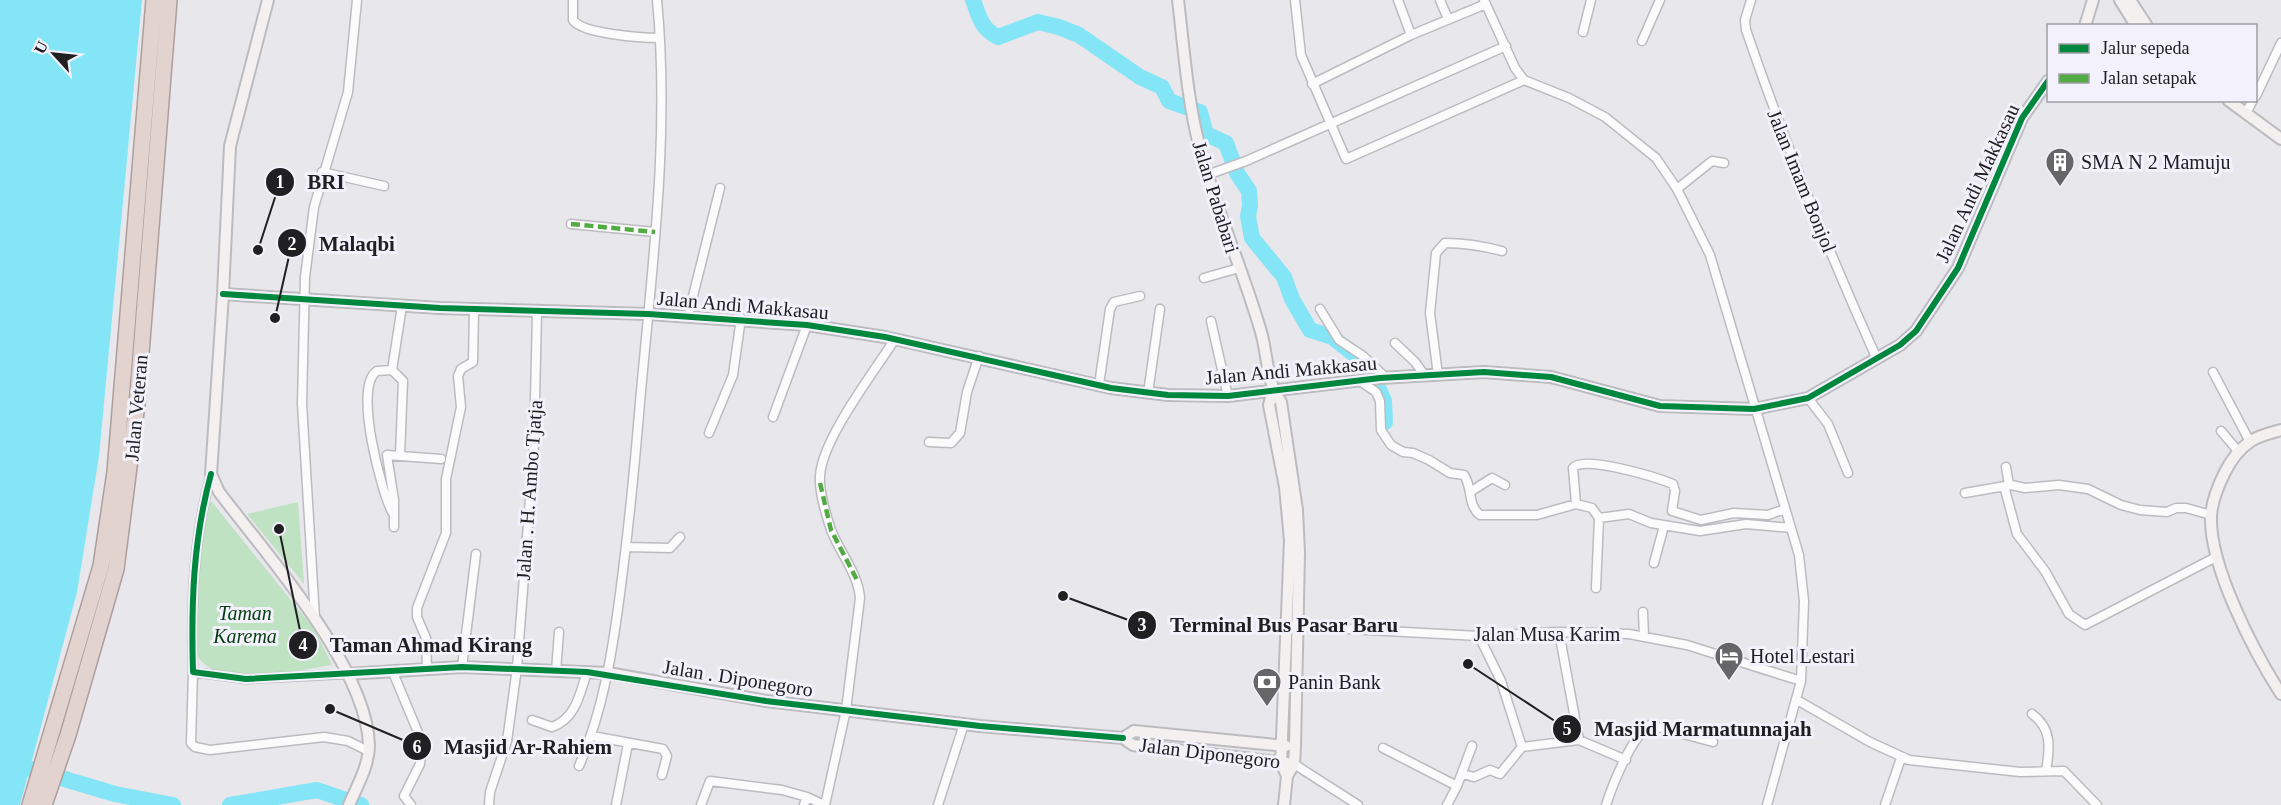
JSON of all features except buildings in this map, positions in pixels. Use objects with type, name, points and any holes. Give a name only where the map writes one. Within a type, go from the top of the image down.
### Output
[{"type":"highway","name":"Jalan Veteran","points":[[44,805],[101,566],[115,472],[154,0]]},
{"type":"highway","name":"Jalan Veteran","points":[[30,805],[61,733],[116,568],[137,404],[169,0]]},
{"type":"street","points":[[268,0],[230,146],[211,474],[195,548],[192,578],[191,743],[195,747],[210,750],[324,737],[348,741],[368,751]]},
{"type":"street","points":[[315,618],[302,404],[304,299],[314,207],[322,172],[348,92],[357,0]]},
{"type":"street","points":[[573,0],[573,20],[576,24],[640,38],[660,38]]},
{"type":"street","points":[[579,766],[592,736],[608,673],[626,548],[663,132],[657,0]]},
{"type":"street","name":"Jalan Pababari","points":[[1178,0],[1188,98],[1208,175],[1262,333],[1273,391]]},
{"type":"street","points":[[1295,0],[1299,50],[1328,123],[1343,156],[1347,159],[1524,80]]},
{"type":"street","points":[[1398,0],[1411,35]]},
{"type":"street","points":[[1440,0],[1448,19]]},
{"type":"street","points":[[1583,32],[1591,0]]},
{"type":"street","points":[[1642,41],[1660,0]]},
{"type":"street","name":"Jalan Imam Bonjol","points":[[1751,0],[1745,20],[1746,30],[1773,111],[1844,288],[1876,357]]},
{"type":"street","points":[[2086,24],[2093,0]]},
{"type":"street","points":[[2120,0],[2135,24]]},
{"type":"street","points":[[2130,0],[2146,24]]},
{"type":"street","points":[[1312,84],[1411,35],[1485,2],[1524,80],[1584,105],[1605,117],[1656,158],[1677,189],[1710,255],[1798,555],[1804,601],[1801,681],[1767,805]]},
{"type":"street","points":[[2257,94],[2281,43]]},
{"type":"street","points":[[1208,175],[1506,46]]},
{"type":"street","name":"Jalan Andi Makkasau","points":[[223,294],[474,310],[741,318],[807,325],[895,339],[1100,386],[1148,393],[1228,396],[1374,379],[1484,372],[1539,375],[1660,406],[1754,409],[1808,398],[1900,345],[1916,331],[1958,268],[2022,118],[2047,84]]},
{"type":"street","points":[[2231,102],[2281,140]]},
{"type":"street","points":[[2246,113],[2252,102]]},
{"type":"street","points":[[1677,189],[1712,161],[1724,163]]},
{"type":"street","points":[[322,172],[384,186]]},
{"type":"street","points":[[688,316],[720,188]]},
{"type":"street","points":[[571,224],[655,232]]},
{"type":"street","points":[[1438,375],[1430,313],[1436,253],[1445,243],[1502,251]]},
{"type":"street","points":[[1204,278],[1239,268]]},
{"type":"street","points":[[1100,386],[1110,309],[1114,302],[1140,296]]},
{"type":"street","points":[[392,370],[402,306]]},
{"type":"street","points":[[1148,393],[1160,309]]},
{"type":"street","points":[[1320,309],[1339,340],[1363,356],[1374,379],[1380,401],[1381,430],[1391,445],[1403,452],[1413,453],[1429,460],[1450,473],[1461,474],[1474,491],[1473,508],[1480,515],[1537,515],[1576,504],[1592,508],[1599,519],[1596,588]]},
{"type":"street","points":[[427,669],[426,638],[417,608],[446,533],[446,478],[461,407],[458,376],[461,369],[473,362],[474,310]]},
{"type":"street","name":"Jalan . H. Ambo Tjatja","points":[[489,805],[490,792],[507,741],[516,668],[534,445],[537,312]]},
{"type":"street","points":[[709,433],[733,375],[741,318]]},
{"type":"street","points":[[1211,321],[1228,396]]},
{"type":"street","points":[[772,417],[807,325]]},
{"type":"street","points":[[701,805],[710,781],[782,790],[806,801],[826,802],[846,710],[860,588],[831,530],[821,494],[821,466],[836,432],[895,339]]},
{"type":"street","points":[[1395,343],[1415,362],[1425,376]]},
{"type":"street","points":[[929,442],[951,442],[960,433],[967,392],[979,357]]},
{"type":"street","points":[[394,527],[392,512],[369,432],[368,382],[377,371],[392,370],[403,381],[400,455]]},
{"type":"street","points":[[2213,372],[2250,442]]},
{"type":"street","points":[[1273,391],[1269,405],[1285,487],[1290,540],[1281,746],[1281,762],[1287,776]]},
{"type":"street","points":[[1273,391],[1281,402],[1297,510],[1299,626],[1295,747],[1294,764],[1287,776],[1284,805]]},
{"type":"street","points":[[1808,398],[1828,424],[1848,473]]},
{"type":"street","points":[[2279,688],[2251,640],[2216,557],[2211,515],[2220,482],[2238,451],[2250,442],[2281,430]]},
{"type":"street","points":[[2221,431],[2238,451]]},
{"type":"street","points":[[387,455],[394,500],[392,512]]},
{"type":"street","points":[[376,458],[400,455],[441,459]]},
{"type":"street","points":[[1576,504],[1573,468],[1580,463],[1613,466],[1673,484],[1675,491],[1670,520],[1654,563]]},
{"type":"street","points":[[2006,467],[2006,486],[2017,534],[2045,571],[2069,614],[2085,625],[2216,557]]},
{"type":"street","points":[[211,474],[219,492],[315,618],[348,674],[365,721],[368,751],[365,768],[349,805]]},
{"type":"street","points":[[1474,491],[1486,480],[1492,478],[1505,485]]},
{"type":"street","points":[[1965,493],[2006,486],[2088,489],[2121,505],[2140,510],[2167,512],[2176,508],[2186,508],[2211,515]]},
{"type":"street","points":[[1599,519],[1629,514],[1670,520],[1701,520],[1734,513],[1788,519]]},
{"type":"street","points":[[1670,520],[1700,531],[1788,519]]},
{"type":"street","points":[[626,548],[670,548],[681,537]]},
{"type":"street","points":[[462,667],[476,554]]},
{"type":"street","points":[[1643,612],[1644,637]]},
{"type":"street","name":"Jalan Musa Karim","points":[[1287,625],[1479,636],[1610,632],[1687,645],[1801,681]]},
{"type":"street","points":[[556,671],[559,632]]},
{"type":"street","points":[[1560,632],[1579,740]]},
{"type":"street","points":[[1479,636],[1501,681],[1522,747]]},
{"type":"street","name":"Jalan . Diponegoro","points":[[348,674],[462,667],[608,673],[720,694],[846,710],[964,724],[1124,738]]},
{"type":"street","points":[[392,670],[422,742],[420,764],[404,796],[411,805]]},
{"type":"street","points":[[193,672],[246,680],[348,674]]},
{"type":"street","points":[[532,720],[552,728],[566,720],[577,701],[587,672]]},
{"type":"street","points":[[1797,700],[1901,758],[1982,770],[2020,772],[2060,770],[2067,773],[2097,805]]},
{"type":"street","points":[[2032,714],[2047,729],[2046,771]]},
{"type":"street","points":[[938,805],[964,724]]},
{"type":"street","points":[[1606,805],[1626,760],[1644,730],[1650,725],[1713,742]]},
{"type":"street","points":[[1124,738],[1134,731],[1295,747]]},
{"type":"street","points":[[592,736],[665,750],[662,775]]},
{"type":"street","name":"Jalan Diponegoro","points":[[1124,738],[1133,745],[1294,764],[1358,805]]},
{"type":"street","points":[[1463,774],[1474,777],[1490,770],[1500,774],[1522,747],[1579,740],[1626,760]]},
{"type":"street","points":[[616,805],[628,744]]},
{"type":"street","points":[[1447,805],[1463,774],[1472,746]]},
{"type":"street","points":[[1383,748],[1457,786]]},
{"type":"street","points":[[1885,805],[1901,758]]},
{"type":"green space","name":"Taman Karema","points":[[206,502],[212,502],[315,630],[332,665],[244,676],[223,673],[201,661],[195,646],[194,606]]},
{"type":"green space","points":[[298,502],[304,584],[247,514]]},
{"type":"water","points":[[0,0],[142,0],[99,456],[77,592],[20,805],[0,805]]},
{"type":"waterway","points":[[973,0],[984,26],[998,37],[1038,22],[1059,27],[1079,35],[1140,77],[1162,87],[1169,101],[1200,112],[1206,134],[1226,143],[1237,173],[1249,191],[1248,216],[1252,238],[1284,277],[1292,299],[1310,330],[1332,337],[1368,365],[1384,401],[1385,422]]},
{"type":"waterway","points":[[31,769],[115,794],[173,805]]},
{"type":"waterway","points":[[230,805],[317,790],[361,805]]},
{"type":"marked path","points":[[571,224],[655,232]]},
{"type":"marked path","points":[[820,483],[831,530],[857,580]]},
{"type":"cycle path","points":[[223,294],[440,308],[648,314],[807,325],[885,337],[1111,388],[1168,395],[1228,396],[1380,378],[1484,372],[1551,377],[1660,406],[1754,409],[1808,398],[1900,345],[1916,331],[1958,268],[2022,118],[2047,82]]},
{"type":"cycle path","points":[[211,474],[200,523],[194,572],[193,672],[246,679],[462,667],[587,672],[766,701],[980,726],[1123,738]]},
{"type":"place","name":"SMA N 2 Mamuju","points":[[2060,188]]},
{"type":"place","name":"BRI","points":[[258,250]]},
{"type":"place","name":"Malaqbi","points":[[275,318]]},
{"type":"place","name":"Taman Ahmad Kirang","points":[[279,529]]},
{"type":"place","name":"Terminal Bus Pasar Baru","points":[[1063,596]]},
{"type":"place","name":"Masjid Marmatunnajah","points":[[1468,664]]},
{"type":"place","name":"Hotel Lestari","points":[[1729,682]]},
{"type":"place","name":"Panin Bank","points":[[1267,708]]},
{"type":"place","name":"Masjid Ar-Rahiem","points":[[330,709]]}]
